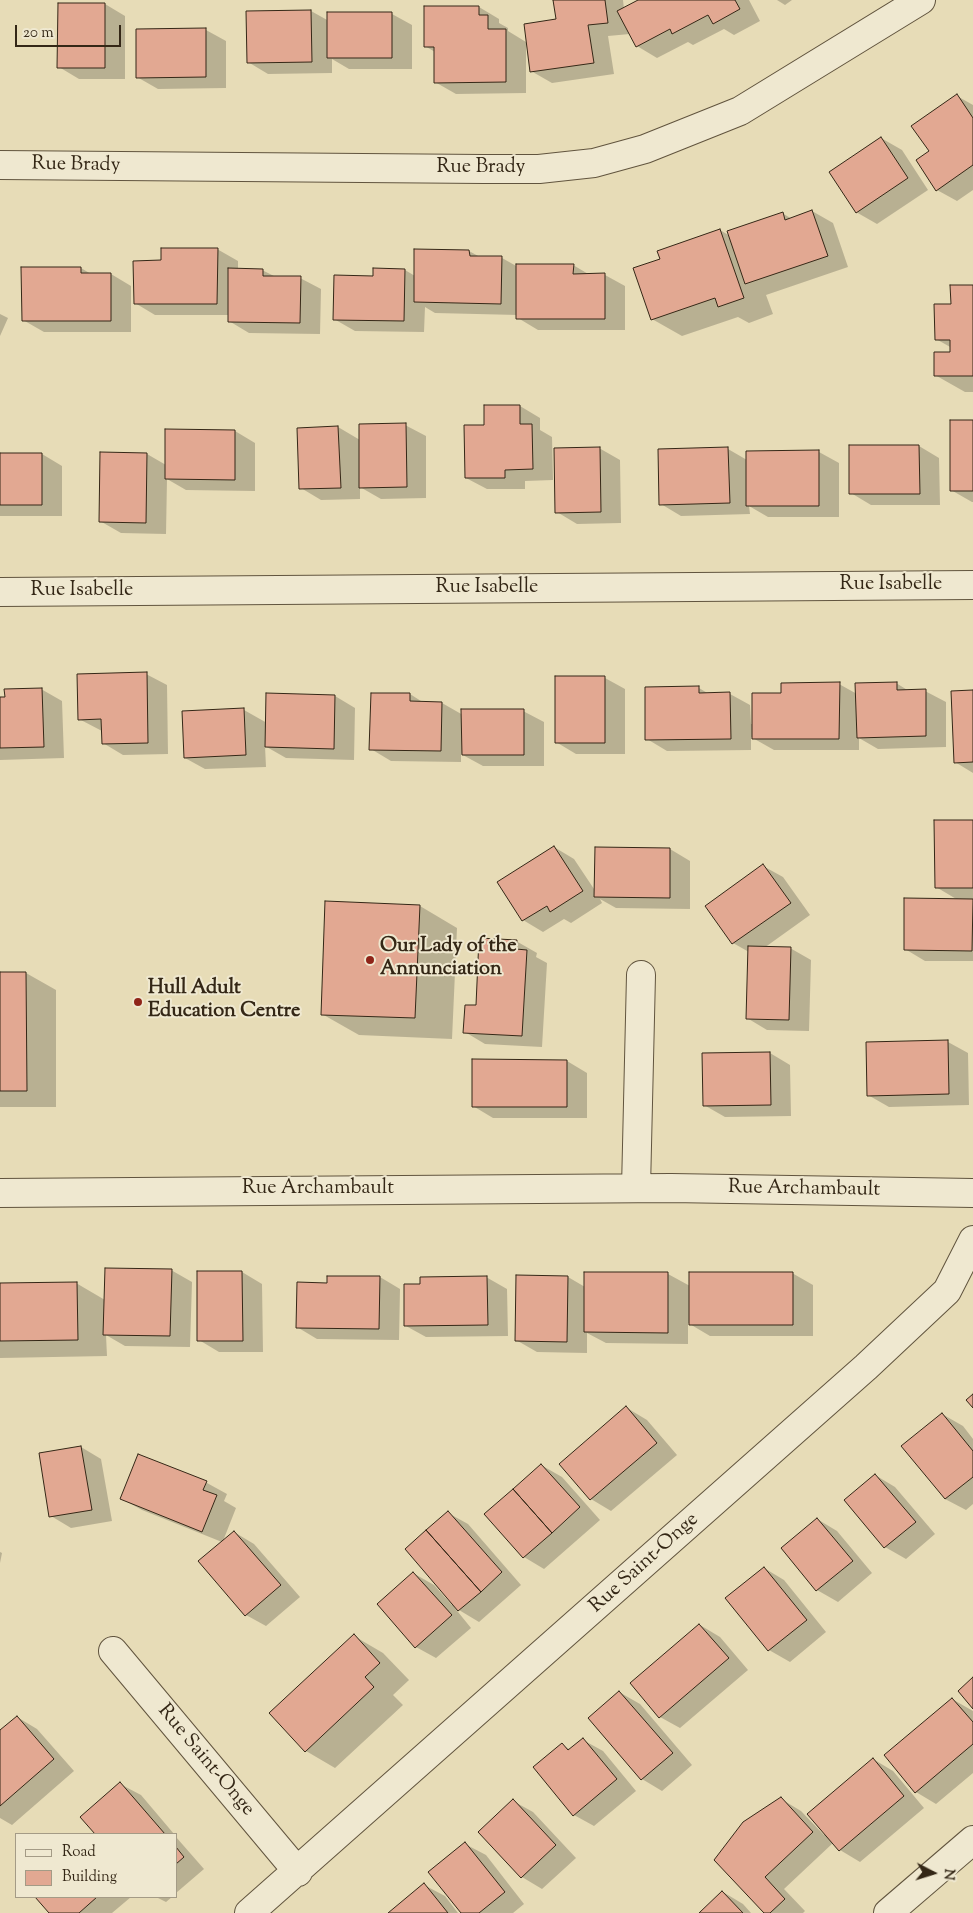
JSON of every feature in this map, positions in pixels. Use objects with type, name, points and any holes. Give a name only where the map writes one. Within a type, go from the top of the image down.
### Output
[{"type":"street","name":"Rue Brady","points":[[0,165],[539,169],[594,163],[645,149],[740,111],[921,0]]},
{"type":"street","name":"Rue Isabelle","points":[[0,592],[973,585]]},
{"type":"street","points":[[636,1188],[642,975]]},
{"type":"street","name":"Rue Archambault","points":[[0,1192],[636,1188],[973,1193]]},
{"type":"street","name":"Rue Saint-Onge","points":[[249,1913],[298,1872],[873,1361],[947,1291],[973,1240]]},
{"type":"street","name":"Rue Saint-Onge","points":[[113,1651],[298,1872]]},
{"type":"street","points":[[888,1913],[973,1840]]},
{"type":"building","points":[[553,0],[605,0],[608,23],[588,25],[594,63],[530,72],[524,24],[556,19]]},
{"type":"building","points":[[638,0],[735,0],[740,9],[713,24],[708,15],[672,34],[670,29],[636,47],[617,11]]},
{"type":"building","points":[[58,3],[105,3],[105,68],[57,68]]},
{"type":"building","points":[[424,6],[479,6],[479,15],[488,15],[488,29],[506,29],[506,82],[434,83],[434,47],[424,47]]},
{"type":"building","points":[[311,10],[312,62],[247,63],[246,11]]},
{"type":"building","points":[[327,12],[392,12],[392,58],[327,58]]},
{"type":"building","points":[[206,28],[206,77],[136,78],[136,29]]},
{"type":"building","points":[[957,94],[973,118],[973,165],[936,191],[916,160],[929,151],[911,126]]},
{"type":"building","points":[[881,137],[908,178],[856,213],[829,172]]},
{"type":"building","points":[[812,210],[828,256],[745,284],[727,231],[783,212],[785,220]]},
{"type":"building","points":[[720,229],[744,298],[718,307],[715,298],[651,320],[633,268],[660,259],[657,251]]},
{"type":"building","points":[[161,248],[218,248],[217,304],[134,304],[133,261],[161,260]]},
{"type":"building","points":[[414,249],[469,250],[470,256],[502,256],[501,304],[414,302]]},
{"type":"building","points":[[516,264],[574,264],[573,274],[605,273],[605,319],[516,319]]},
{"type":"building","points":[[21,267],[81,267],[81,273],[111,273],[111,321],[22,321]]},
{"type":"building","points":[[228,268],[263,269],[263,276],[301,276],[300,323],[228,322]]},
{"type":"building","points":[[373,268],[405,269],[404,321],[333,320],[334,275],[373,276]]},
{"type":"building","points":[[950,285],[973,285],[973,376],[934,376],[934,352],[950,352],[950,340],[935,340],[934,304],[951,304]]},
{"type":"building","points":[[484,405],[520,405],[520,424],[532,424],[533,469],[505,470],[505,478],[465,478],[464,425],[484,425]]},
{"type":"building","points":[[950,420],[973,420],[973,491],[950,491]]},
{"type":"building","points":[[406,423],[407,487],[359,488],[359,424]]},
{"type":"building","points":[[338,426],[341,488],[299,489],[297,428]]},
{"type":"building","points":[[165,429],[235,430],[235,480],[165,479]]},
{"type":"building","points":[[849,445],[919,445],[920,494],[849,494]]},
{"type":"building","points":[[600,447],[601,512],[555,513],[554,448]]},
{"type":"building","points":[[728,447],[730,503],[659,505],[658,449]]},
{"type":"building","points":[[819,450],[819,506],[746,506],[746,451]]},
{"type":"building","points":[[100,452],[147,453],[146,523],[99,522]]},
{"type":"building","points":[[0,453],[42,453],[42,505],[0,505]]},
{"type":"building","points":[[147,672],[148,743],[102,744],[101,719],[78,720],[77,674]]},
{"type":"building","points":[[555,676],[605,676],[605,743],[555,743]]},
{"type":"building","points":[[840,682],[839,739],[752,739],[752,693],[781,693],[781,683]]},
{"type":"building","points":[[897,682],[897,690],[926,689],[926,736],[857,738],[855,683]]},
{"type":"building","points":[[699,686],[699,693],[730,692],[731,739],[645,740],[645,687]]},
{"type":"building","points":[[42,688],[44,747],[0,748],[0,697],[5,697],[4,689]]},
{"type":"building","points":[[973,690],[973,762],[954,763],[951,691]]},
{"type":"building","points":[[266,693],[335,695],[334,749],[265,747]]},
{"type":"building","points":[[371,693],[410,693],[410,701],[442,702],[441,751],[369,750]]},
{"type":"building","points":[[244,708],[246,755],[184,758],[182,711]]},
{"type":"building","points":[[461,709],[524,709],[524,755],[462,755]]},
{"type":"building","points":[[934,820],[973,820],[973,888],[935,888]]},
{"type":"building","points":[[554,846],[583,891],[550,912],[547,906],[522,921],[497,882]]},
{"type":"building","points":[[595,847],[670,848],[670,898],[594,897]]},
{"type":"building","points":[[763,864],[791,903],[732,944],[705,906]]},
{"type":"building","points":[[904,898],[973,899],[972,951],[904,950]]},
{"type":"building","name":"Our Lady of the Annunciation","points":[[325,901],[420,905],[415,1018],[321,1015]]},
{"type":"building","points":[[479,938],[517,940],[516,949],[527,950],[522,1036],[463,1033],[465,1005],[476,1005]]},
{"type":"building","points":[[748,946],[791,947],[789,1020],[746,1019]]},
{"type":"building","points":[[0,972],[26,972],[27,1091],[0,1091]]},
{"type":"building","points":[[948,1040],[949,1094],[867,1096],[866,1042]]},
{"type":"building","points":[[770,1052],[771,1105],[703,1106],[702,1053]]},
{"type":"building","points":[[472,1059],[567,1060],[567,1107],[472,1107]]},
{"type":"building","points":[[105,1268],[172,1269],[170,1336],[103,1335]]},
{"type":"building","points":[[197,1271],[242,1271],[243,1341],[197,1341]]},
{"type":"building","points":[[584,1272],[668,1272],[668,1333],[584,1332]]},
{"type":"building","points":[[689,1272],[793,1272],[793,1325],[689,1325]]},
{"type":"building","points":[[516,1275],[568,1276],[567,1342],[515,1341]]},
{"type":"building","points":[[327,1276],[380,1276],[379,1329],[296,1328],[297,1282],[327,1283]]},
{"type":"building","points":[[487,1276],[488,1325],[404,1326],[404,1284],[420,1284],[420,1277]]},
{"type":"building","points":[[77,1282],[78,1340],[0,1341],[0,1283]]},
{"type":"building","points":[[973,1394],[973,1408],[966,1400]]},
{"type":"building","points":[[626,1406],[657,1443],[590,1500],[559,1464]]},
{"type":"building","points":[[942,1413],[973,1451],[973,1477],[945,1499],[901,1446]]},
{"type":"building","points":[[81,1446],[92,1510],[49,1517],[39,1453]]},
{"type":"building","points":[[138,1454],[207,1481],[203,1490],[217,1495],[202,1532],[120,1499]]},
{"type":"building","points":[[541,1464],[580,1507],[552,1533],[513,1489]]},
{"type":"building","points":[[875,1474],[916,1522],[884,1548],[844,1500]]},
{"type":"building","points":[[513,1489],[552,1533],[523,1558],[484,1514]]},
{"type":"building","points":[[448,1511],[502,1572],[481,1592],[426,1530]]},
{"type":"building","points":[[817,1518],[853,1561],[816,1591],[781,1548]]},
{"type":"building","points":[[426,1530],[481,1592],[458,1611],[405,1549]]},
{"type":"building","points":[[234,1531],[281,1585],[245,1616],[198,1561]]},
{"type":"building","points":[[764,1567],[807,1620],[768,1651],[725,1598]]},
{"type":"building","points":[[413,1572],[452,1615],[415,1648],[377,1604]]},
{"type":"building","points":[[699,1624],[729,1658],[659,1718],[630,1683]]},
{"type":"building","points":[[354,1634],[380,1663],[365,1677],[374,1687],[305,1752],[269,1713]]},
{"type":"building","points":[[973,1677],[973,1709],[958,1691]]},
{"type":"building","points":[[619,1691],[673,1753],[641,1780],[588,1718]]},
{"type":"building","points":[[952,1698],[973,1722],[973,1744],[915,1793],[884,1755]]},
{"type":"building","points":[[17,1716],[54,1759],[0,1806],[0,1730]]},
{"type":"building","points":[[583,1738],[617,1779],[573,1816],[533,1767],[562,1743],[568,1750]]},
{"type":"building","points":[[873,1758],[904,1796],[839,1851],[807,1814]]},
{"type":"building","points":[[120,1782],[164,1833],[94,1833],[80,1817]]},
{"type":"building","points":[[781,1797],[813,1832],[765,1877],[785,1899],[770,1913],[764,1913],[714,1860],[743,1822]]},
{"type":"building","points":[[513,1799],[556,1845],[521,1878],[478,1832]]},
{"type":"building","points":[[465,1842],[505,1892],[479,1913],[461,1913],[428,1872]]},
{"type":"building","points":[[178,1850],[184,1857],[178,1862]]},
{"type":"building","points":[[424,1883],[448,1913],[388,1913]]},
{"type":"building","points":[[722,1891],[743,1913],[699,1913]]},
{"type":"building","points":[[36,1898],[96,1898],[79,1913],[49,1913]]},
{"type":"place","name":"Our Lady of the Annunciation","points":[[370,960]]},
{"type":"place","name":"Hull Adult Education Centre","points":[[138,1002]]}]
